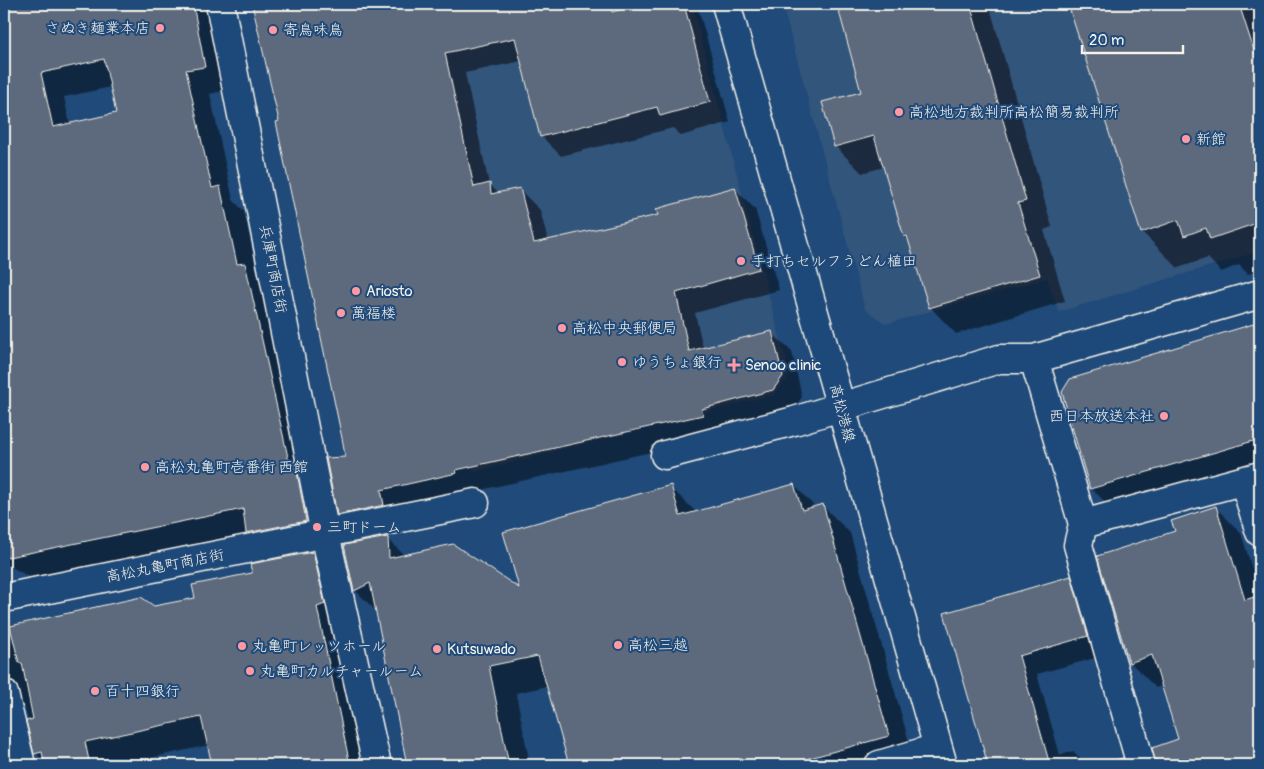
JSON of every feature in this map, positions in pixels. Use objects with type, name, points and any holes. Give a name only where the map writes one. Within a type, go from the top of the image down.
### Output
[{"type":"street","name":"兵庫町商店街","points":[[220,4],[326,534],[377,765]]},
{"type":"street","name":"高松港線","points":[[726,4],[940,757]]},
{"type":"street","points":[[665,455],[841,406],[999,359],[1034,359],[1260,294]]},
{"type":"street","points":[[1034,359],[1082,524],[1078,545],[1141,765]]},
{"type":"street","points":[[1082,524],[1252,479],[1260,532]]},
{"type":"street","name":"高松丸亀町商店街","points":[[4,598],[475,503]]},
{"type":"street","points":[[4,694],[21,765]]},
{"type":"street","points":[[880,765],[940,757]]},
{"type":"shaded area","points":[[371,4],[692,4],[790,375],[775,394],[474,472]]},
{"type":"shaded area","points":[[782,4],[1260,4],[1260,251],[1059,312],[1047,278],[886,324],[865,309]]},
{"type":"building","points":[[4,4],[193,4],[205,67],[186,70],[212,188],[220,186],[237,264],[245,263],[289,462],[295,461],[306,521],[246,533],[243,509],[4,558]],"holes":[[[104,59],[116,113],[53,127],[41,73]]]},
{"type":"building","points":[[252,4],[610,4],[612,12],[640,4],[684,4],[710,102],[660,116],[657,107],[540,137],[515,38],[445,53],[474,187],[490,183],[491,194],[520,188],[534,243],[658,215],[656,209],[735,187],[759,269],[676,293],[689,351],[772,331],[783,376],[773,390],[702,409],[703,415],[456,470],[457,473],[381,490],[384,505],[337,515],[326,458],[345,457],[343,443],[276,122],[279,121]]},
{"type":"building","points":[[837,4],[970,4],[1026,201],[1018,203],[1040,275],[929,308],[907,236],[904,237],[874,136],[834,147],[822,102],[861,92]]},
{"type":"building","name":"新館","points":[[1068,4],[1239,4],[1260,69],[1260,222],[1210,239],[1206,228],[1184,236],[1178,220],[1141,233]]},
{"type":"building","name":"西日本放送本社","points":[[1260,322],[1260,439],[1090,489],[1062,392],[1070,379]]},
{"type":"building","points":[[794,484],[802,510],[823,504],[889,736],[785,765],[569,765],[538,656],[489,666],[509,765],[407,765],[370,583],[354,591],[344,545],[388,537],[389,558],[453,544],[519,588],[503,532],[671,485],[680,516]]},
{"type":"building","points":[[1216,506],[1245,600],[1260,595],[1260,765],[1156,765],[1152,748],[1178,739],[1152,655],[1129,663],[1097,556],[1175,531],[1171,521]]},
{"type":"building","points":[[313,552],[325,604],[317,607],[350,765],[212,765],[201,717],[85,742],[90,765],[45,765],[42,752],[34,754],[26,721],[33,719],[22,663],[19,663],[10,626],[141,597],[154,606],[195,598],[192,585],[252,573],[250,564]]},
{"type":"building","points":[[1071,576],[1088,636],[1019,656],[1050,765],[988,765],[944,613]]},
{"type":"building","points":[[1123,758],[1125,765],[1116,765],[1115,760]]},
{"type":"place","name":"さぬき麺業本店","points":[[160,28]]},
{"type":"place","name":"寄鳥味鳥","points":[[273,30]]},
{"type":"place","name":"高松地方裁判所高松簡易裁判所","points":[[899,112]]},
{"type":"place","name":"新館","points":[[1186,139]]},
{"type":"place","name":"手打ちセルフうどん植田","points":[[741,261]]},
{"type":"place","name":"Ariosto","points":[[356,291]]},
{"type":"place","name":"萬福楼","points":[[341,313]]},
{"type":"place","name":"高松中央郵便局","points":[[562,328]]},
{"type":"place","name":"ゆうちょ銀行","points":[[622,362]]},
{"type":"place","name":"Senoo clinic","points":[[734,365]]},
{"type":"place","name":"西日本放送本社","points":[[1164,416]]},
{"type":"place","name":"高松丸亀町壱番街 西館","points":[[145,467]]},
{"type":"place","name":"三町ドーム","points":[[317,527]]},
{"type":"place","name":"高松三越","points":[[618,645]]},
{"type":"place","name":"丸亀町レッツホール","points":[[242,646]]},
{"type":"place","name":"Kutsuwado","points":[[437,649]]},
{"type":"place","name":"丸亀町カルチャールーム","points":[[250,671]]},
{"type":"place","name":"百十四銀行","points":[[95,691]]}]
